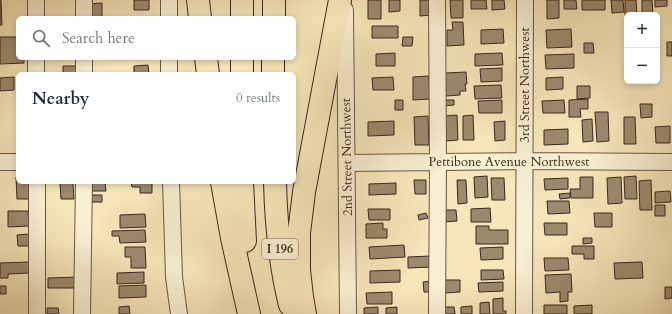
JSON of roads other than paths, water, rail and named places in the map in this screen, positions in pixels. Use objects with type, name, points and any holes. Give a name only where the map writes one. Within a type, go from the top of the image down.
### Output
[{"type":"highway","points":[[198,0],[200,16]]},
{"type":"highway","points":[[242,0],[242,16]]},
{"type":"highway","points":[[274,0],[274,16]]},
{"type":"highway","points":[[305,314],[299,270],[299,233],[304,192],[340,0]]},
{"type":"highway","points":[[206,60],[208,72]]},
{"type":"highway","points":[[242,60],[242,72]]},
{"type":"highway","points":[[273,60],[273,72]]},
{"type":"highway","points":[[222,184],[248,314]]},
{"type":"highway","name":"I 196","points":[[242,184],[245,239],[251,284],[258,314]]},
{"type":"highway","name":"I 196","points":[[275,184],[280,252],[286,290],[292,314]]},
{"type":"street","points":[[36,0],[36,16]]},
{"type":"street","points":[[84,0],[84,16]]},
{"type":"street","points":[[169,0],[169,16]]},
{"type":"street","name":"2nd Street Northwest","points":[[346,0],[348,314]]},
{"type":"street","points":[[437,0],[437,314]]},
{"type":"street","name":"3rd Street Northwest","points":[[524,314],[526,0]]},
{"type":"street","points":[[36,60],[36,72]]},
{"type":"street","points":[[84,60],[84,72]]},
{"type":"street","points":[[169,60],[169,72]]},
{"type":"street","points":[[0,162],[16,162]]},
{"type":"street","name":"Pettibone Avenue Northwest","points":[[346,162],[672,162]]},
{"type":"street","points":[[37,184],[37,314]]},
{"type":"street","points":[[82,314],[84,184]]},
{"type":"street","points":[[171,184],[174,277],[179,314]]}]
